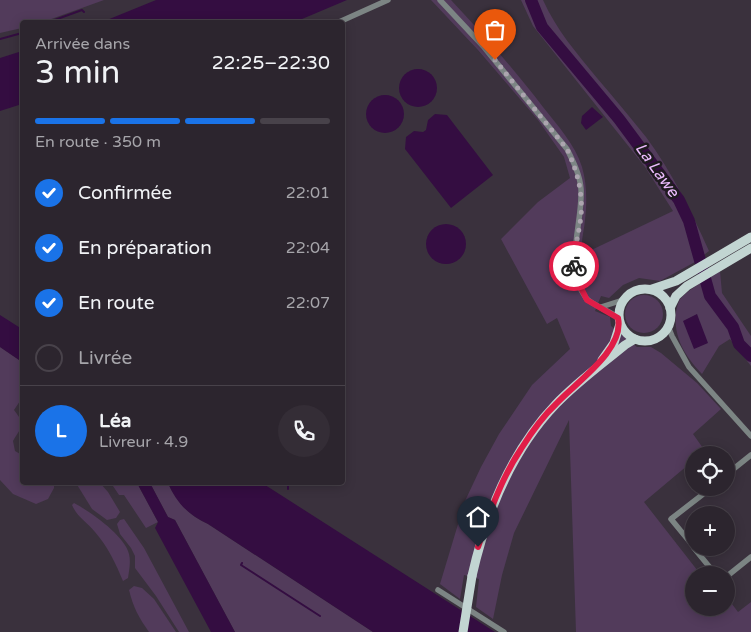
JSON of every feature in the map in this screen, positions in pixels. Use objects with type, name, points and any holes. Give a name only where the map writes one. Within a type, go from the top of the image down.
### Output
[{"type":"main road","points":[[670,308],[676,296],[697,275],[751,237]]},
{"type":"main road","points":[[712,266],[751,248]]},
{"type":"main road","points":[[652,289],[697,275]]},
{"type":"main road","points":[[594,370],[614,343],[619,321],[619,309],[622,300],[630,292],[647,288],[652,289],[664,296],[670,308],[671,314],[668,326],[662,334],[648,341],[635,339],[624,331],[619,321]]},
{"type":"main road","points":[[462,632],[478,547],[508,472],[520,451],[544,416],[556,404],[594,370],[635,339]]},
{"type":"street","points":[[343,20],[388,0]]},
{"type":"street","points":[[440,0],[483,46],[567,149],[575,165],[581,187],[581,216],[574,263],[576,278],[587,300],[601,307],[619,321]]},
{"type":"street","points":[[601,307],[622,300]]},
{"type":"street","points":[[668,326],[689,367],[751,436]]},
{"type":"street","points":[[735,468],[751,455]]},
{"type":"street","points":[[688,506],[701,496]]},
{"type":"street","points":[[685,508],[671,519],[685,536]]},
{"type":"street","points":[[701,556],[709,566]]},
{"type":"street","points":[[735,570],[751,557]]},
{"type":"street","points":[[438,590],[504,632]]},
{"type":"shaded area","points":[[0,0],[104,0],[49,20],[20,20],[20,28],[0,33]]},
{"type":"shaded area","points":[[156,0],[347,0],[300,20],[107,20]]},
{"type":"shaded area","points":[[431,0],[451,0],[510,65],[570,143],[582,167],[586,187],[586,214],[582,241],[583,254],[673,211],[645,167],[533,26],[521,0],[543,0],[554,22],[567,41],[646,137],[673,178],[709,251],[695,262],[660,281],[639,278],[623,285],[609,298],[601,296],[595,311],[610,317],[611,326],[637,347],[651,347],[661,353],[697,383],[721,409],[693,434],[701,446],[685,446],[685,468],[644,502],[694,566],[685,566],[685,616],[735,616],[735,608],[738,612],[751,602],[751,632],[576,632],[569,420],[514,533],[502,575],[493,619],[476,607],[479,579],[464,575],[460,599],[440,584],[465,501],[499,434],[532,385],[570,349],[557,318],[547,324],[501,239],[538,202],[570,178],[564,157],[538,120],[478,50]]},
{"type":"shaded area","points":[[20,52],[20,105],[0,111],[0,58]]},
{"type":"shaded area","points":[[418,69],[431,75],[437,88],[431,101],[418,107],[405,101],[399,88],[405,75]]},
{"type":"shaded area","points":[[385,95],[398,101],[404,114],[398,127],[385,133],[372,127],[366,114],[372,101]]},
{"type":"shaded area","points":[[592,107],[603,117],[586,130],[581,123],[582,116]]},
{"type":"shaded area","points":[[435,114],[447,115],[493,175],[451,208],[405,149],[406,137],[414,131],[423,132],[426,130],[428,120]]},
{"type":"shaded area","points":[[450,224],[457,227],[463,233],[466,244],[465,252],[457,261],[450,264],[442,264],[435,261],[427,252],[426,240],[429,233],[438,225]]},
{"type":"shaded area","points":[[720,271],[722,293],[751,336],[751,366],[730,339],[719,346],[702,374],[681,346],[676,330],[676,312],[679,301],[685,294]]},
{"type":"shaded area","points":[[644,295],[657,301],[663,314],[657,327],[644,333],[631,327],[625,314],[631,301]]},
{"type":"shaded area","points":[[697,314],[708,343],[694,349],[683,321]]},
{"type":"shaded area","points":[[0,315],[20,328],[20,361],[0,347]]},
{"type":"shaded area","points":[[0,347],[20,361],[20,401],[14,410],[20,419],[20,429],[13,441],[15,451],[20,454],[20,485],[54,485],[54,488],[48,499],[36,504],[13,494],[0,480]]},
{"type":"shaded area","points":[[77,485],[102,485],[120,512],[116,518],[107,520],[92,509]]},
{"type":"shaded area","points":[[112,485],[138,485],[158,522],[146,528],[124,495],[119,495]]},
{"type":"shaded area","points":[[138,485],[151,485],[168,517],[175,520],[235,632],[211,632],[155,528],[158,522]]},
{"type":"shaded area","points":[[151,485],[169,485],[179,502],[195,517],[373,632],[235,632],[175,520],[168,517]]},
{"type":"shaded area","points":[[169,485],[265,485],[495,632],[373,632],[194,516],[175,496]]},
{"type":"shaded area","points":[[74,503],[98,518],[121,540],[130,557],[128,578],[123,581],[108,550],[95,532],[77,513],[72,505]]},
{"type":"shaded area","points":[[124,519],[144,548],[189,632],[179,632],[135,568],[135,556],[120,534],[117,524],[120,520]]},
{"type":"shaded area","points":[[134,586],[142,588],[154,599],[176,632],[149,632],[132,602],[129,590]]},
{"type":"waterway","name":"La Lawe","points":[[531,0],[542,27],[619,119],[679,200],[689,221],[710,296],[733,327],[739,344],[751,356]]},
{"type":"waterway","points":[[54,20],[82,10],[84,12]]},
{"type":"waterway","points":[[0,39],[20,34]]},
{"type":"waterway","points":[[242,563],[241,565],[320,616]]},
{"type":"way so far","points":[[495,60],[542,116],[567,149],[575,165],[581,187],[581,216],[574,266]]},
{"type":"route","points":[[478,547],[508,472],[531,434],[544,416],[563,396],[594,370],[617,338],[620,324],[618,318],[587,300],[576,278],[574,266]]}]
